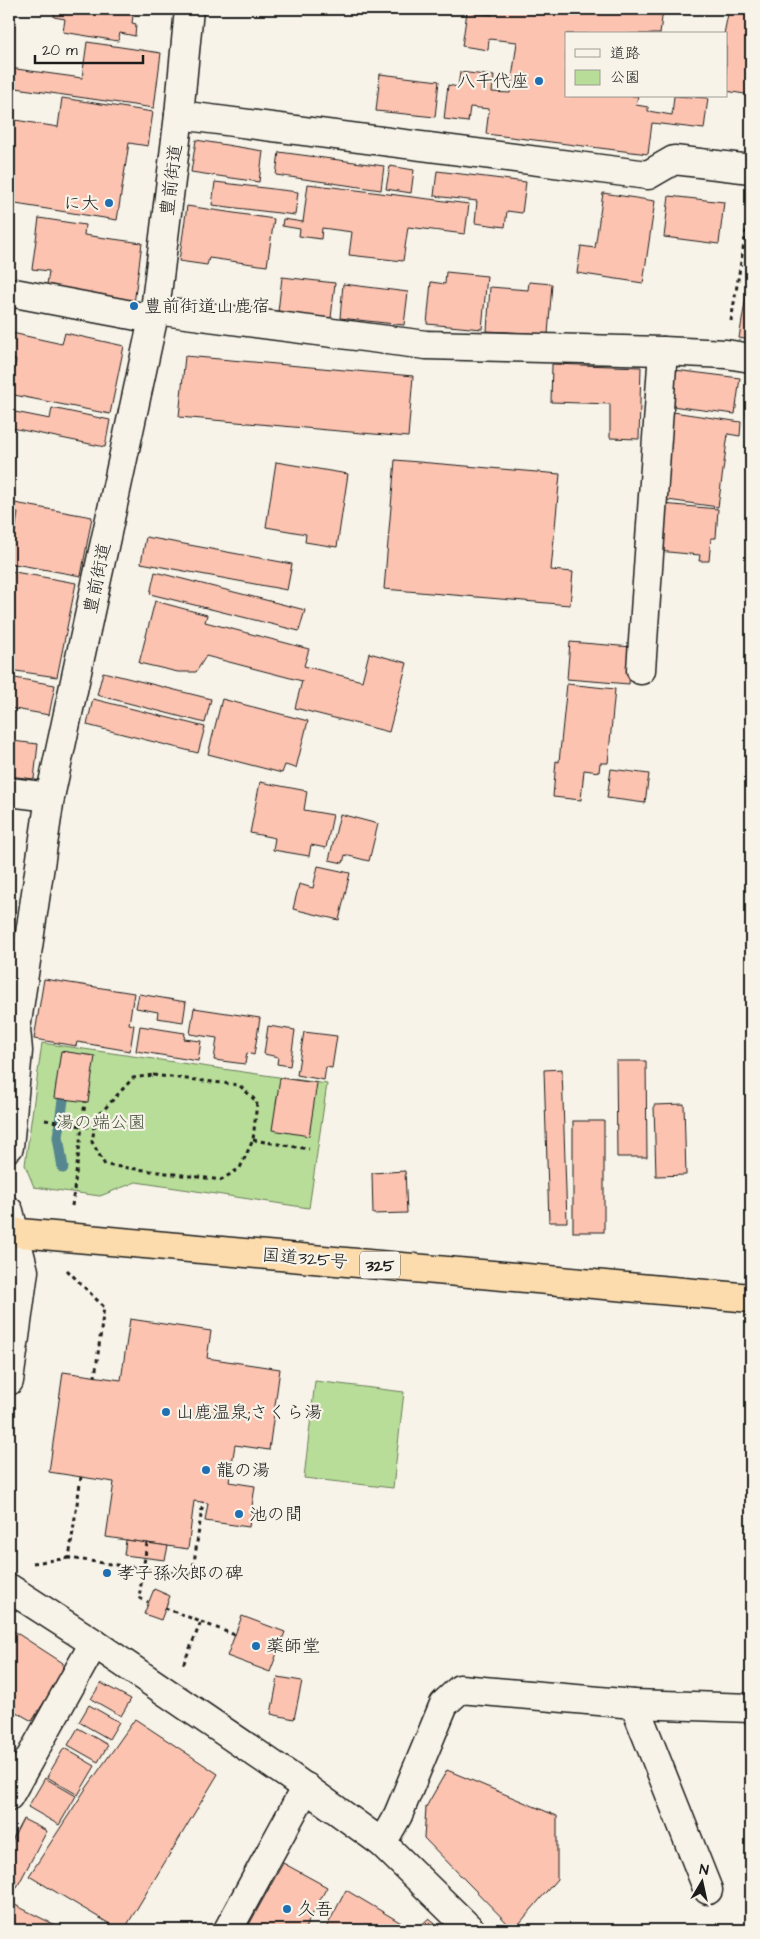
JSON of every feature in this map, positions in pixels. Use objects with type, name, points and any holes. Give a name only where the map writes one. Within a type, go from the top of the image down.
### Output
[{"type":"highway","name":"国道325号","points":[[11,1225],[751,1298]]},
{"type":"street","name":"豊前街道","points":[[9,1147],[18,1051],[12,1029],[50,797],[154,314],[179,116],[189,9]]},
{"type":"street","points":[[179,116],[648,175],[674,160],[751,169]]},
{"type":"street","points":[[9,292],[154,314],[426,344],[663,351],[738,356]]},
{"type":"street","points":[[640,670],[663,351]]},
{"type":"street","points":[[9,792],[50,797]]},
{"type":"street","points":[[9,1382],[24,1271],[11,1225]]},
{"type":"street","points":[[9,1588],[94,1643],[306,1787],[382,1843],[471,1930]]},
{"type":"street","points":[[9,1796],[94,1643]]},
{"type":"street","points":[[382,1843],[398,1815],[444,1704],[460,1689],[634,1704],[751,1708]]},
{"type":"street","points":[[634,1704],[708,1890]]},
{"type":"street","points":[[228,1930],[306,1787]]},
{"type":"path","points":[[738,356],[751,198]]},
{"type":"path","points":[[153,1075],[239,1085],[257,1102],[253,1140],[240,1168],[221,1180],[105,1166],[92,1142],[96,1118],[133,1078],[153,1075]]},
{"type":"path","points":[[44,1120],[94,1128]]},
{"type":"path","points":[[253,1140],[309,1149]]},
{"type":"path","points":[[69,1558],[81,1477]]},
{"type":"path","points":[[26,1564],[69,1558],[192,1576],[203,1502]]},
{"type":"path","points":[[147,1543],[139,1598],[148,1602]]},
{"type":"path","points":[[165,1608],[235,1635]]},
{"type":"path","points":[[164,1690],[182,1666],[201,1622]]},
{"type":"green space","name":"湯の端公園","points":[[42,1043],[327,1084],[309,1208],[136,1182],[100,1196],[34,1187],[25,1165]]},
{"type":"green space","points":[[315,1381],[404,1392],[393,1488],[304,1478]]},
{"type":"building","points":[[55,9],[134,9],[132,23],[136,24],[135,36],[120,33],[118,41],[63,32],[65,19],[54,17]]},
{"type":"building","name":"八千代座","points":[[493,9],[663,9],[660,32],[565,32],[565,98],[638,98],[636,105],[648,107],[648,111],[672,115],[674,98],[708,98],[704,129],[652,123],[648,154],[486,134],[489,109],[470,107],[468,122],[444,119],[448,85],[458,87],[460,72],[494,76],[492,92],[510,93],[517,42],[489,39],[488,50],[462,46],[467,12],[492,15]]},
{"type":"building","points":[[729,9],[751,13],[751,95],[728,91],[728,32],[724,32]]},
{"type":"building","points":[[87,42],[161,53],[154,108],[9,87],[9,68],[82,78]]},
{"type":"building","points":[[380,74],[439,81],[435,117],[376,111]]},
{"type":"building","points":[[62,98],[153,112],[148,146],[129,143],[117,220],[9,203],[9,119],[58,127]]},
{"type":"building","points":[[196,140],[263,151],[259,182],[191,172]]},
{"type":"building","points":[[279,152],[384,166],[381,190],[276,175]]},
{"type":"building","points":[[390,166],[414,170],[411,193],[386,189]]},
{"type":"building","points":[[437,171],[526,182],[522,213],[507,211],[505,227],[475,223],[477,201],[434,196]]},
{"type":"building","points":[[215,182],[298,192],[295,215],[212,205]]},
{"type":"building","points":[[308,184],[469,204],[465,234],[408,227],[403,261],[349,255],[352,232],[322,228],[321,239],[299,236],[300,229],[282,226],[283,219],[303,222]]},
{"type":"building","points":[[603,193],[655,201],[643,283],[577,273],[581,246],[595,248]]},
{"type":"building","points":[[669,196],[724,202],[719,244],[664,237]]},
{"type":"building","points":[[187,206],[274,219],[267,266],[209,258],[207,265],[179,261]]},
{"type":"building","points":[[39,218],[85,225],[84,235],[142,243],[134,304],[46,291],[49,271],[32,269]]},
{"type":"building","points":[[751,267],[751,340],[739,338]]},
{"type":"building","points":[[446,272],[487,276],[482,329],[427,324],[431,282],[445,284]]},
{"type":"building","points":[[282,277],[335,283],[331,318],[278,312]]},
{"type":"building","points":[[529,282],[552,284],[548,334],[487,331],[490,287],[528,290]]},
{"type":"building","points":[[343,284],[408,292],[404,325],[340,318]]},
{"type":"building","points":[[12,333],[62,344],[65,333],[124,346],[110,414],[9,394],[16,360],[9,359]]},
{"type":"building","points":[[185,356],[413,376],[408,437],[179,417]]},
{"type":"building","points":[[552,364],[641,367],[639,439],[610,438],[610,404],[551,402]]},
{"type":"building","points":[[675,370],[740,378],[735,414],[671,406]]},
{"type":"building","points":[[751,383],[751,416],[746,415]]},
{"type":"building","points":[[52,408],[110,420],[105,447],[12,428],[15,412],[50,419]]},
{"type":"building","points":[[673,412],[741,422],[740,436],[728,434],[718,507],[660,499]]},
{"type":"building","points":[[751,416],[751,450],[746,449]]},
{"type":"building","points":[[395,460],[560,474],[551,570],[573,572],[570,605],[384,589]]},
{"type":"building","points":[[276,462],[348,474],[337,547],[305,542],[306,534],[266,527]]},
{"type":"building","points":[[9,502],[92,517],[81,576],[9,563],[9,531],[15,532],[18,513],[9,512]]},
{"type":"building","points":[[662,504],[718,509],[716,538],[711,538],[709,561],[699,561],[700,555],[658,551]]},
{"type":"building","points":[[146,537],[292,564],[287,590],[141,563]]},
{"type":"building","points":[[9,571],[76,583],[57,677],[9,670]]},
{"type":"building","points":[[155,572],[305,610],[299,631],[150,594]]},
{"type":"building","points":[[155,601],[207,615],[205,622],[309,649],[304,666],[362,681],[369,653],[407,663],[389,732],[295,708],[302,681],[206,656],[196,672],[178,672],[139,663]]},
{"type":"building","points":[[570,642],[632,647],[629,684],[567,679]]},
{"type":"building","points":[[103,672],[211,699],[205,723],[97,695]]},
{"type":"building","points":[[9,677],[55,685],[49,715],[9,708]]},
{"type":"building","points":[[567,684],[615,689],[608,763],[600,763],[599,772],[584,770],[581,800],[553,797],[556,761],[559,762]]},
{"type":"building","points":[[93,699],[205,727],[198,753],[87,725]]},
{"type":"building","points":[[222,699],[308,721],[296,768],[285,765],[282,773],[208,754]]},
{"type":"building","points":[[12,741],[38,744],[34,779],[9,776],[9,748],[12,748]]},
{"type":"building","points":[[611,769],[649,774],[645,803],[607,798]]},
{"type":"building","points":[[260,782],[307,791],[304,810],[333,815],[326,848],[311,845],[309,856],[273,850],[275,838],[250,833]]},
{"type":"building","points":[[340,814],[378,824],[369,861],[345,855],[343,863],[329,860]]},
{"type":"building","points":[[318,866],[350,873],[339,920],[293,909],[299,884],[313,888]]},
{"type":"building","points":[[44,979],[134,993],[129,1024],[134,1025],[130,1051],[77,1042],[76,1046],[34,1039]]},
{"type":"building","points":[[139,994],[186,1002],[183,1022],[157,1018],[158,1012],[136,1008]]},
{"type":"building","points":[[194,1008],[260,1018],[254,1055],[247,1053],[245,1064],[214,1060],[217,1038],[190,1034]]},
{"type":"building","points":[[140,1026],[185,1033],[184,1039],[201,1041],[198,1061],[136,1051]]},
{"type":"building","points":[[268,1026],[295,1030],[290,1066],[277,1064],[278,1057],[264,1054]]},
{"type":"building","points":[[304,1032],[337,1036],[332,1068],[326,1067],[324,1080],[297,1075]]},
{"type":"building","points":[[61,1051],[95,1056],[88,1102],[54,1098]]},
{"type":"building","points":[[616,1061],[646,1061],[647,1157],[617,1157]]},
{"type":"building","points":[[562,1069],[567,1222],[549,1222],[544,1070]]},
{"type":"building","points":[[280,1078],[317,1083],[309,1136],[272,1130]]},
{"type":"building","points":[[684,1104],[686,1175],[656,1176],[654,1105]]},
{"type":"building","points":[[573,1121],[604,1121],[604,1232],[573,1232]]},
{"type":"building","points":[[405,1171],[407,1213],[373,1214],[372,1173]]},
{"type":"building","name":"山鹿温泉;さくら湯","points":[[130,1319],[211,1331],[207,1358],[280,1369],[269,1450],[235,1445],[229,1482],[255,1486],[249,1527],[205,1521],[208,1503],[194,1501],[188,1549],[106,1537],[114,1482],[49,1472],[63,1372],[121,1380]]},
{"type":"building","points":[[126,1540],[168,1546],[165,1560],[124,1555]]},
{"type":"building","points":[[154,1589],[170,1596],[161,1620],[144,1614]]},
{"type":"building","name":"薬師堂","points":[[242,1616],[285,1632],[270,1672],[227,1656]]},
{"type":"building","points":[[9,1628],[63,1663],[62,1674],[32,1721],[16,1712],[9,1724]]},
{"type":"building","points":[[278,1677],[302,1681],[294,1719],[271,1714]]},
{"type":"building","points":[[101,1683],[131,1699],[121,1716],[91,1699]]},
{"type":"building","points":[[89,1705],[119,1722],[109,1739],[79,1722]]},
{"type":"building","points":[[135,1719],[218,1774],[124,1930],[120,1930],[29,1876],[85,1790]]},
{"type":"building","points":[[78,1728],[108,1745],[98,1762],[68,1745]]},
{"type":"building","points":[[64,1748],[95,1766],[78,1795],[47,1777]]},
{"type":"building","points":[[447,1770],[557,1816],[557,1879],[514,1930],[424,1838],[426,1807]]},
{"type":"building","points":[[45,1778],[76,1796],[59,1825],[28,1807]]},
{"type":"building","points":[[23,1819],[47,1831],[9,1902],[9,1846]]},
{"type":"building","name":"久吾","points":[[283,1863],[327,1887],[304,1930],[246,1930]]},
{"type":"building","points":[[346,1890],[413,1930],[325,1930]]},
{"type":"building","points":[[9,1902],[65,1930],[9,1930]]},
{"type":"building","points":[[429,1918],[444,1930],[416,1930]]},
{"type":"waterway","points":[[63,1168],[58,1137],[65,1085]]},
{"type":"place","name":"八千代座","points":[[539,81]]},
{"type":"place","name":"に大","points":[[109,203]]},
{"type":"place","name":"豊前街道山鹿宿","points":[[134,306]]},
{"type":"place","name":"山鹿温泉;さくら湯","points":[[166,1412]]},
{"type":"place","name":"龍の湯","points":[[206,1470]]},
{"type":"place","name":"池の間","points":[[239,1514]]},
{"type":"place","name":"孝子孫次郎の碑","points":[[107,1573]]},
{"type":"place","name":"薬師堂","points":[[256,1646]]},
{"type":"place","name":"久吾","points":[[287,1909]]}]
